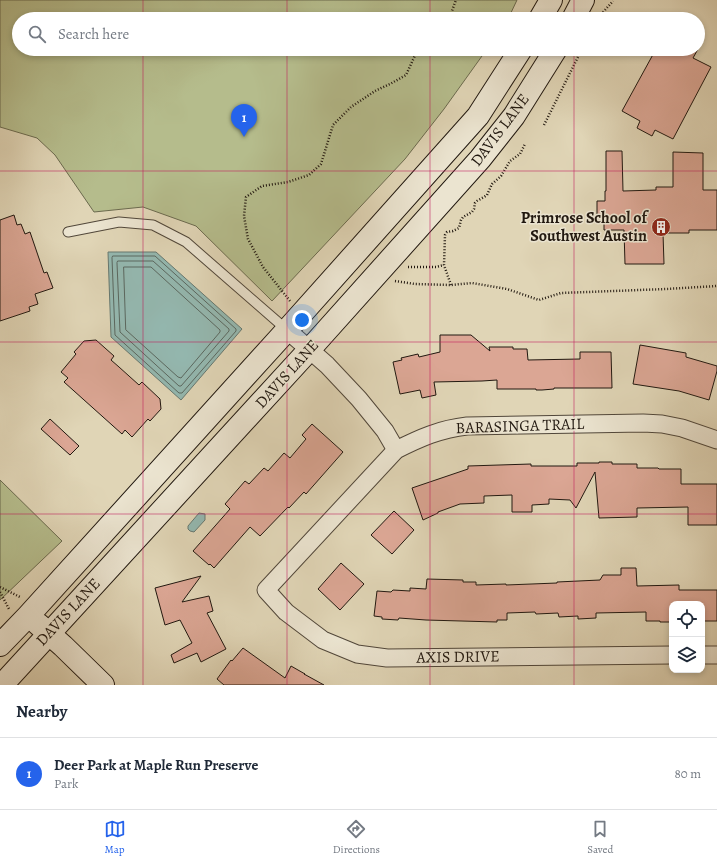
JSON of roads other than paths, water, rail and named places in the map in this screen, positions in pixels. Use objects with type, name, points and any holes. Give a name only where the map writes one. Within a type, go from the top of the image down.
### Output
[{"type":"main road","points":[[544,12],[551,0]]},
{"type":"main road","points":[[577,12],[583,0]]},
{"type":"main road","name":"DAVIS LANE","points":[[0,645],[287,330],[478,116],[517,56]]},
{"type":"main road","name":"DAVIS LANE","points":[[2,685],[48,633],[309,350],[480,159],[514,116],[552,56]]},
{"type":"main road","points":[[490,98],[514,116]]},
{"type":"main road","points":[[28,616],[63,646],[103,685]]},
{"type":"street","points":[[287,330],[327,365],[359,399],[385,431],[396,450]]},
{"type":"street","name":"BARASINGA TRAIL","points":[[266,590],[396,450],[417,439],[434,433],[451,428],[467,426],[643,423],[682,428],[717,440]]},
{"type":"street","name":"AXIS DRIVE","points":[[266,590],[286,612],[323,640],[357,654],[387,658],[669,655]]},
{"type":"street","points":[[705,655],[717,655]]},
{"type":"lane","points":[[68,232],[119,222],[153,225],[186,242],[287,330]]},
{"type":"water","points":[[108,252],[156,252],[242,329],[181,400],[111,337]]},
{"type":"water","points":[[199,513],[205,514],[205,520],[194,532],[190,531],[188,526]]},
{"type":"place","name":"Deer Park at Maple Run Preserve","points":[[244,137]]},
{"type":"place","name":"Primrose School of Southwest Austin","points":[[661,227]]}]
